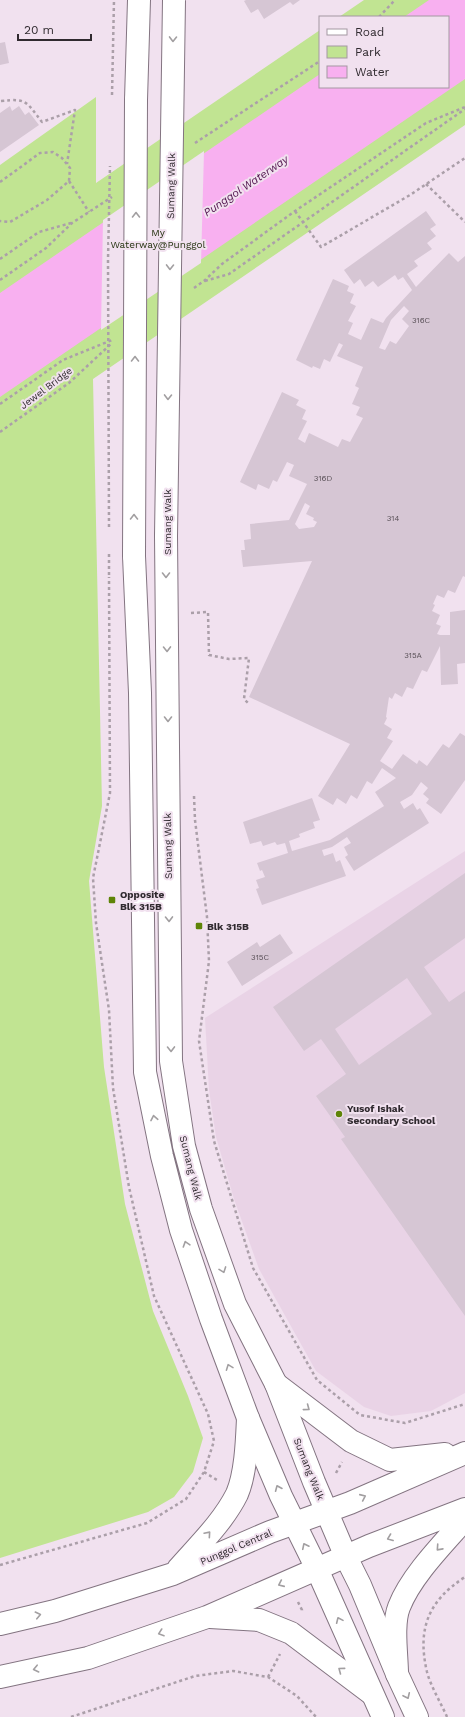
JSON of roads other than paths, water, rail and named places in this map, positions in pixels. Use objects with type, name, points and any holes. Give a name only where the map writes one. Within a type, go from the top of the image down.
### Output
[{"type":"street","points":[[140,0],[136,100],[134,556],[140,693],[145,1072],[162,1156],[181,1230],[211,1319],[248,1418],[294,1523],[317,1569],[383,1717]]},
{"type":"street","name":"Sumang Walk","points":[[174,0],[166,536],[171,1061],[184,1146],[201,1209],[235,1304],[276,1384],[314,1482],[417,1717]]},
{"type":"street","points":[[276,1384],[351,1441],[390,1460],[465,1452]]},
{"type":"street","points":[[173,1574],[225,1515],[237,1492],[246,1453],[248,1418]]},
{"type":"street","name":"Punggol Central","points":[[0,1624],[55,1611],[173,1574],[294,1523],[350,1503],[465,1452]]},
{"type":"street","points":[[0,1677],[88,1658],[207,1617],[317,1569],[465,1509]]},
{"type":"street","points":[[397,1674],[396,1625],[399,1608],[426,1562],[465,1519]]},
{"type":"street","points":[[207,1617],[259,1620],[292,1632],[372,1694]]},
{"type":"water","name":"Punggol Waterway","points":[[429,0],[465,0],[465,79],[0,397],[0,293],[319,75],[319,88],[449,88],[449,16],[405,16]]},
{"type":"place","name":"Opposite Blk 315B","points":[[112,900]]},
{"type":"place","name":"Blk 315B","points":[[199,926]]},
{"type":"place","name":"Yusof Ishak Secondary School","points":[[339,1114]]},
{"type":"park label","name":"My Waterway@Punggol","points":[[158,238]]}]
